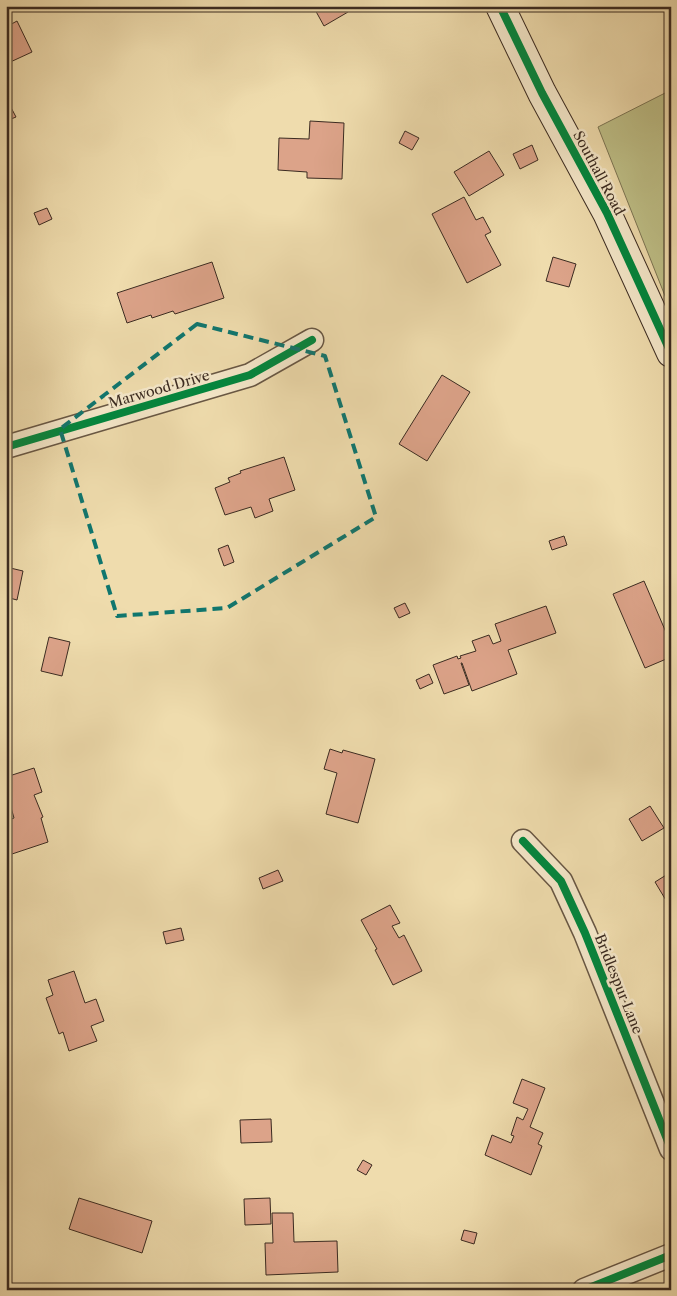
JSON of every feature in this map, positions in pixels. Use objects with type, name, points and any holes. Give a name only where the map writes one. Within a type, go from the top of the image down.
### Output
[{"type":"street","name":"Southall Road","points":[[500,6],[542,92],[607,213],[671,353]]},
{"type":"street","name":"Marwood Drive","points":[[6,447],[250,375],[312,340]]},
{"type":"street","name":"Bridlespur Lane","points":[[523,841],[561,881],[585,933],[671,1149]]},
{"type":"street","points":[[584,1290],[633,1281],[671,1254]]},
{"type":"highlighted area","points":[[197,324],[325,356],[376,517],[227,608],[117,616],[60,429]]},
{"type":"green space","points":[[671,90],[671,311],[598,127]]},
{"type":"building","points":[[313,6],[345,6],[348,12],[324,26]]},
{"type":"building","points":[[17,21],[32,52],[6,64],[6,27]]},
{"type":"building","points":[[6,98],[16,117],[6,121]]},
{"type":"building","points":[[310,121],[344,123],[342,179],[307,178],[307,172],[278,170],[279,138],[309,139]]},
{"type":"building","points":[[405,131],[419,138],[412,150],[399,143]]},
{"type":"building","points":[[532,145],[538,160],[520,169],[513,154]]},
{"type":"building","points":[[489,151],[504,175],[469,196],[454,172]]},
{"type":"building","points":[[464,197],[476,220],[483,217],[491,232],[485,235],[501,265],[467,283],[432,214]]},
{"type":"building","points":[[47,208],[52,219],[39,225],[34,213]]},
{"type":"building","points":[[553,257],[576,264],[569,287],[546,281]]},
{"type":"building","points":[[212,262],[224,298],[175,314],[173,311],[152,318],[151,315],[127,323],[117,293]]},
{"type":"building","points":[[442,375],[470,392],[427,461],[399,444]]},
{"type":"building","points":[[284,457],[295,490],[269,499],[273,511],[255,518],[251,507],[225,515],[215,488],[230,482],[228,478],[241,473],[240,471]]},
{"type":"building","points":[[564,536],[567,545],[552,550],[549,541]]},
{"type":"building","points":[[228,545],[234,562],[224,566],[218,549]]},
{"type":"building","points":[[6,567],[23,571],[17,600],[6,597]]},
{"type":"building","points":[[644,581],[671,644],[671,657],[645,668],[613,594]]},
{"type":"building","points":[[405,603],[410,613],[399,618],[394,608]]},
{"type":"building","points":[[546,606],[556,633],[508,650],[517,674],[472,691],[461,663],[469,685],[444,694],[433,665],[457,656],[458,659],[461,658],[460,656],[476,651],[472,641],[489,635],[493,644],[501,641],[495,624]]},
{"type":"building","points":[[49,637],[70,642],[62,676],[41,671]]},
{"type":"building","points":[[429,674],[433,683],[420,689],[416,680]]},
{"type":"building","points":[[330,749],[342,753],[343,750],[375,759],[358,823],[326,814],[337,773],[324,769]]},
{"type":"building","points":[[34,768],[42,792],[34,795],[43,817],[41,818],[48,842],[6,856],[6,821],[14,818],[10,804],[6,805],[6,777]]},
{"type":"building","points":[[650,806],[664,828],[642,841],[629,819]]},
{"type":"building","points":[[278,870],[283,881],[263,889],[259,878]]},
{"type":"building","points":[[671,872],[671,906],[670,907],[655,882]]},
{"type":"building","points":[[390,905],[400,923],[392,926],[399,938],[404,935],[422,971],[393,985],[375,950],[377,949],[361,920]]},
{"type":"building","points":[[181,928],[184,940],[166,944],[163,932]]},
{"type":"building","points":[[74,971],[85,1003],[96,999],[104,1021],[91,1026],[97,1041],[69,1051],[63,1032],[59,1034],[46,998],[53,995],[48,980]]},
{"type":"building","points":[[522,1079],[545,1088],[530,1127],[543,1133],[538,1144],[542,1146],[531,1175],[485,1155],[492,1135],[511,1143],[514,1136],[511,1135],[517,1117],[523,1120],[528,1109],[513,1103]]},
{"type":"building","points":[[271,1119],[272,1142],[241,1143],[240,1120]]},
{"type":"building","points":[[363,1160],[372,1165],[366,1175],[357,1170]]},
{"type":"building","points":[[79,1198],[152,1221],[142,1253],[69,1229]]},
{"type":"building","points":[[270,1198],[271,1224],[245,1225],[244,1199]]},
{"type":"building","points":[[272,1213],[293,1213],[294,1242],[337,1241],[338,1272],[266,1275],[265,1243],[273,1243]]},
{"type":"building","points":[[464,1230],[477,1233],[474,1244],[461,1240]]},
{"type":"cycle path","points":[[500,6],[542,93],[607,213],[671,353]]},
{"type":"cycle path","points":[[6,447],[250,375],[312,340]]},
{"type":"cycle path","points":[[523,841],[561,881],[585,933],[671,1149]]},
{"type":"cycle path","points":[[584,1290],[671,1255]]}]
